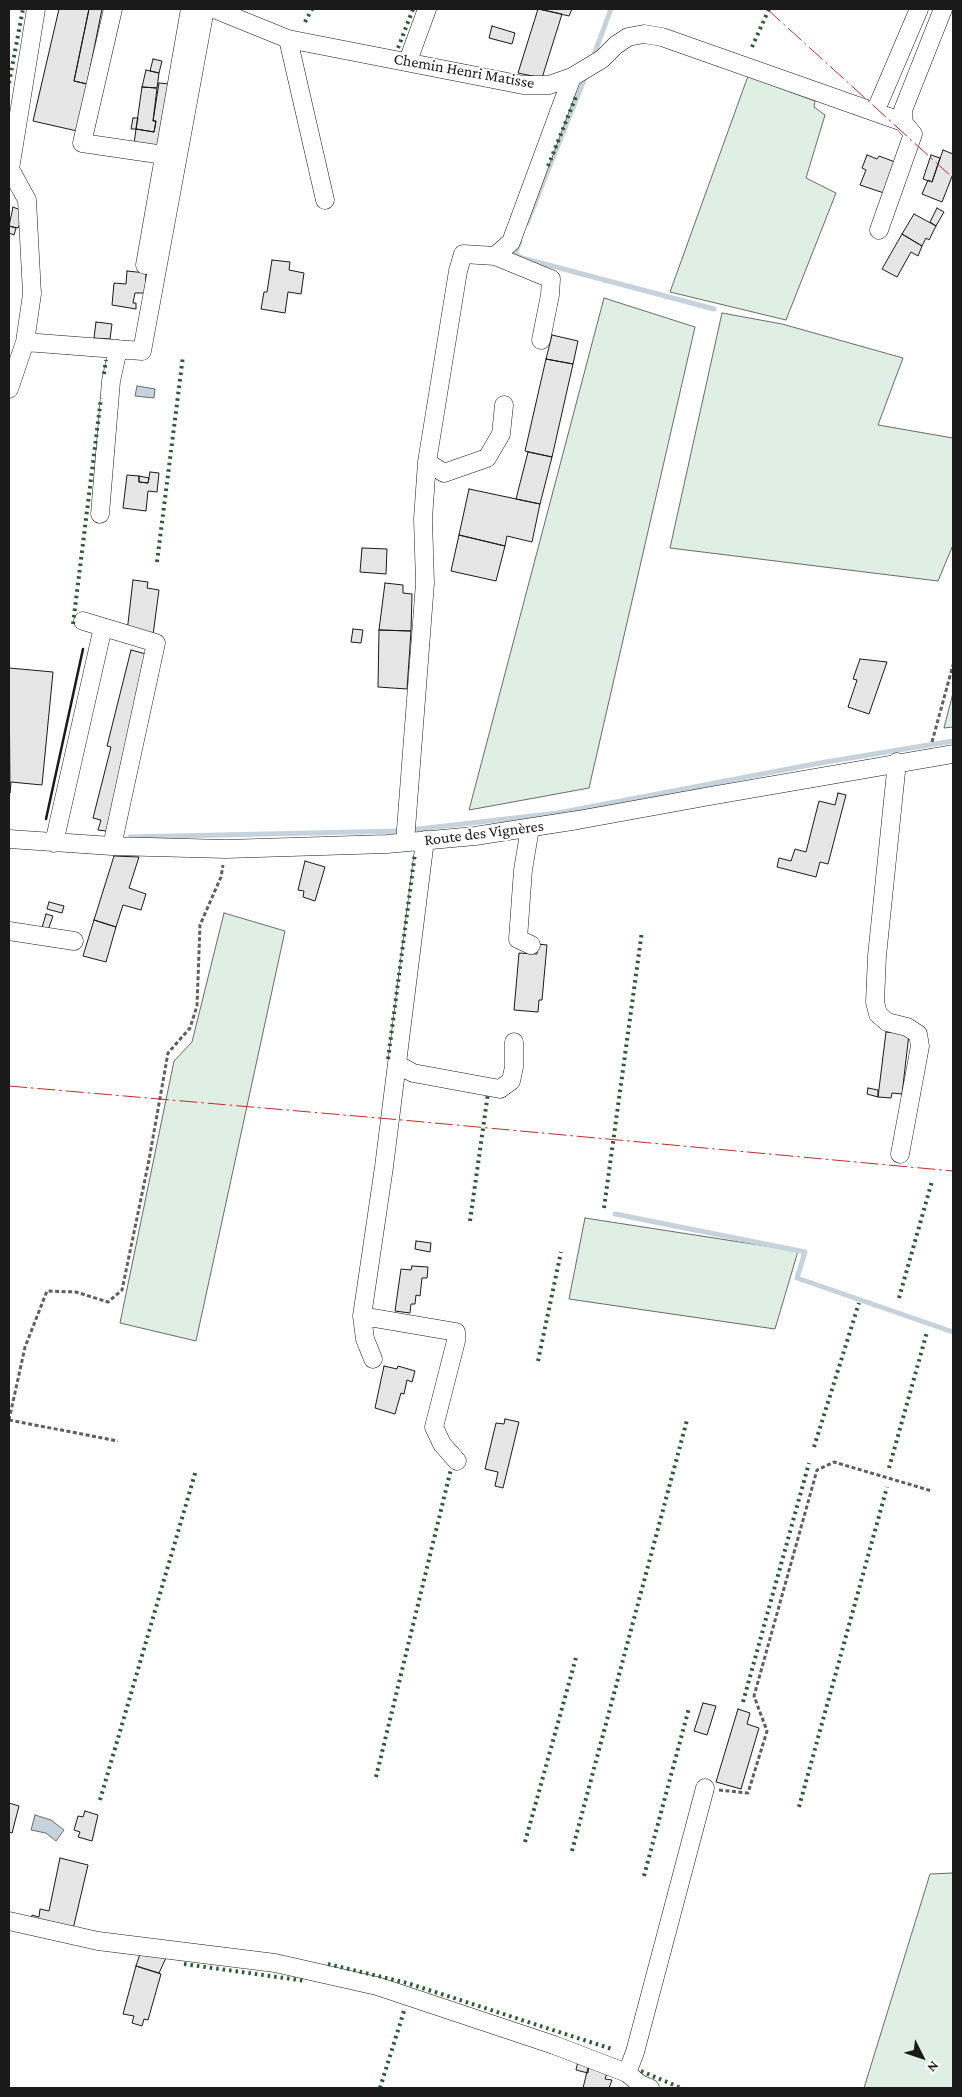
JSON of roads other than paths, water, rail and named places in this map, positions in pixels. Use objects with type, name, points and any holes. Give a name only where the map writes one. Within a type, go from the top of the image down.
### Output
[{"type":"street","points":[[9,389],[25,342],[32,294],[27,200],[10,172],[36,9]]},
{"type":"street","points":[[113,9],[82,143],[164,155]]},
{"type":"street","points":[[145,265],[190,9]]},
{"type":"street","points":[[25,342],[142,351],[205,9]]},
{"type":"street","name":"Chemin Henri Matisse","points":[[214,9],[288,39],[523,85],[549,85],[572,77],[602,59],[616,45],[628,37],[644,34],[662,37],[903,122]]},
{"type":"street","points":[[408,61],[427,9]]},
{"type":"street","points":[[875,112],[919,9]]},
{"type":"street","points":[[879,230],[913,134],[903,122],[903,110],[943,9]]},
{"type":"street","points":[[288,39],[325,200]]},
{"type":"street","points":[[495,256],[511,242],[572,77]]},
{"type":"street","points":[[405,842],[425,583],[424,519],[426,462],[458,271],[463,254],[495,256],[551,279],[550,295],[541,340]]},
{"type":"street","points":[[100,514],[111,381],[118,349]]},
{"type":"street","points":[[426,462],[444,473],[486,458],[501,434],[504,405]]},
{"type":"street","points":[[83,621],[156,643],[112,846]]},
{"type":"street","points":[[54,843],[103,627]]},
{"type":"street","name":"Route des Vignères","points":[[9,839],[112,846],[226,849],[405,842],[475,836],[530,828],[897,762],[953,754]]},
{"type":"street","points":[[897,762],[874,1002],[878,1014],[887,1022],[907,1027],[918,1034],[920,1046],[900,1154]]},
{"type":"street","points":[[530,828],[523,870],[518,940],[531,945]]},
{"type":"street","points":[[373,1359],[365,1339],[362,1316],[426,840]]},
{"type":"street","points":[[9,931],[74,941]]},
{"type":"street","points":[[397,1064],[413,1073],[500,1088],[511,1081],[514,1067],[514,1042]]},
{"type":"street","points":[[362,1316],[456,1332],[456,1341],[434,1427],[442,1444],[457,1461]]},
{"type":"street","points":[[627,2073],[635,2052],[705,1788]]},
{"type":"street","points":[[9,1921],[98,1940],[275,1963],[344,1977],[434,2004],[554,2045],[627,2073],[640,2084],[650,2088]]},
{"type":"waterway","points":[[592,60],[611,9]]},
{"type":"waterway","points":[[527,223],[586,75]]},
{"type":"waterway","points":[[520,242],[515,254],[522,258],[714,309]]},
{"type":"waterway","points":[[410,830],[558,813],[820,763],[953,741]]},
{"type":"waterway","points":[[130,837],[402,831]]},
{"type":"waterway","points":[[615,1214],[805,1252],[797,1278],[953,1332]]}]
